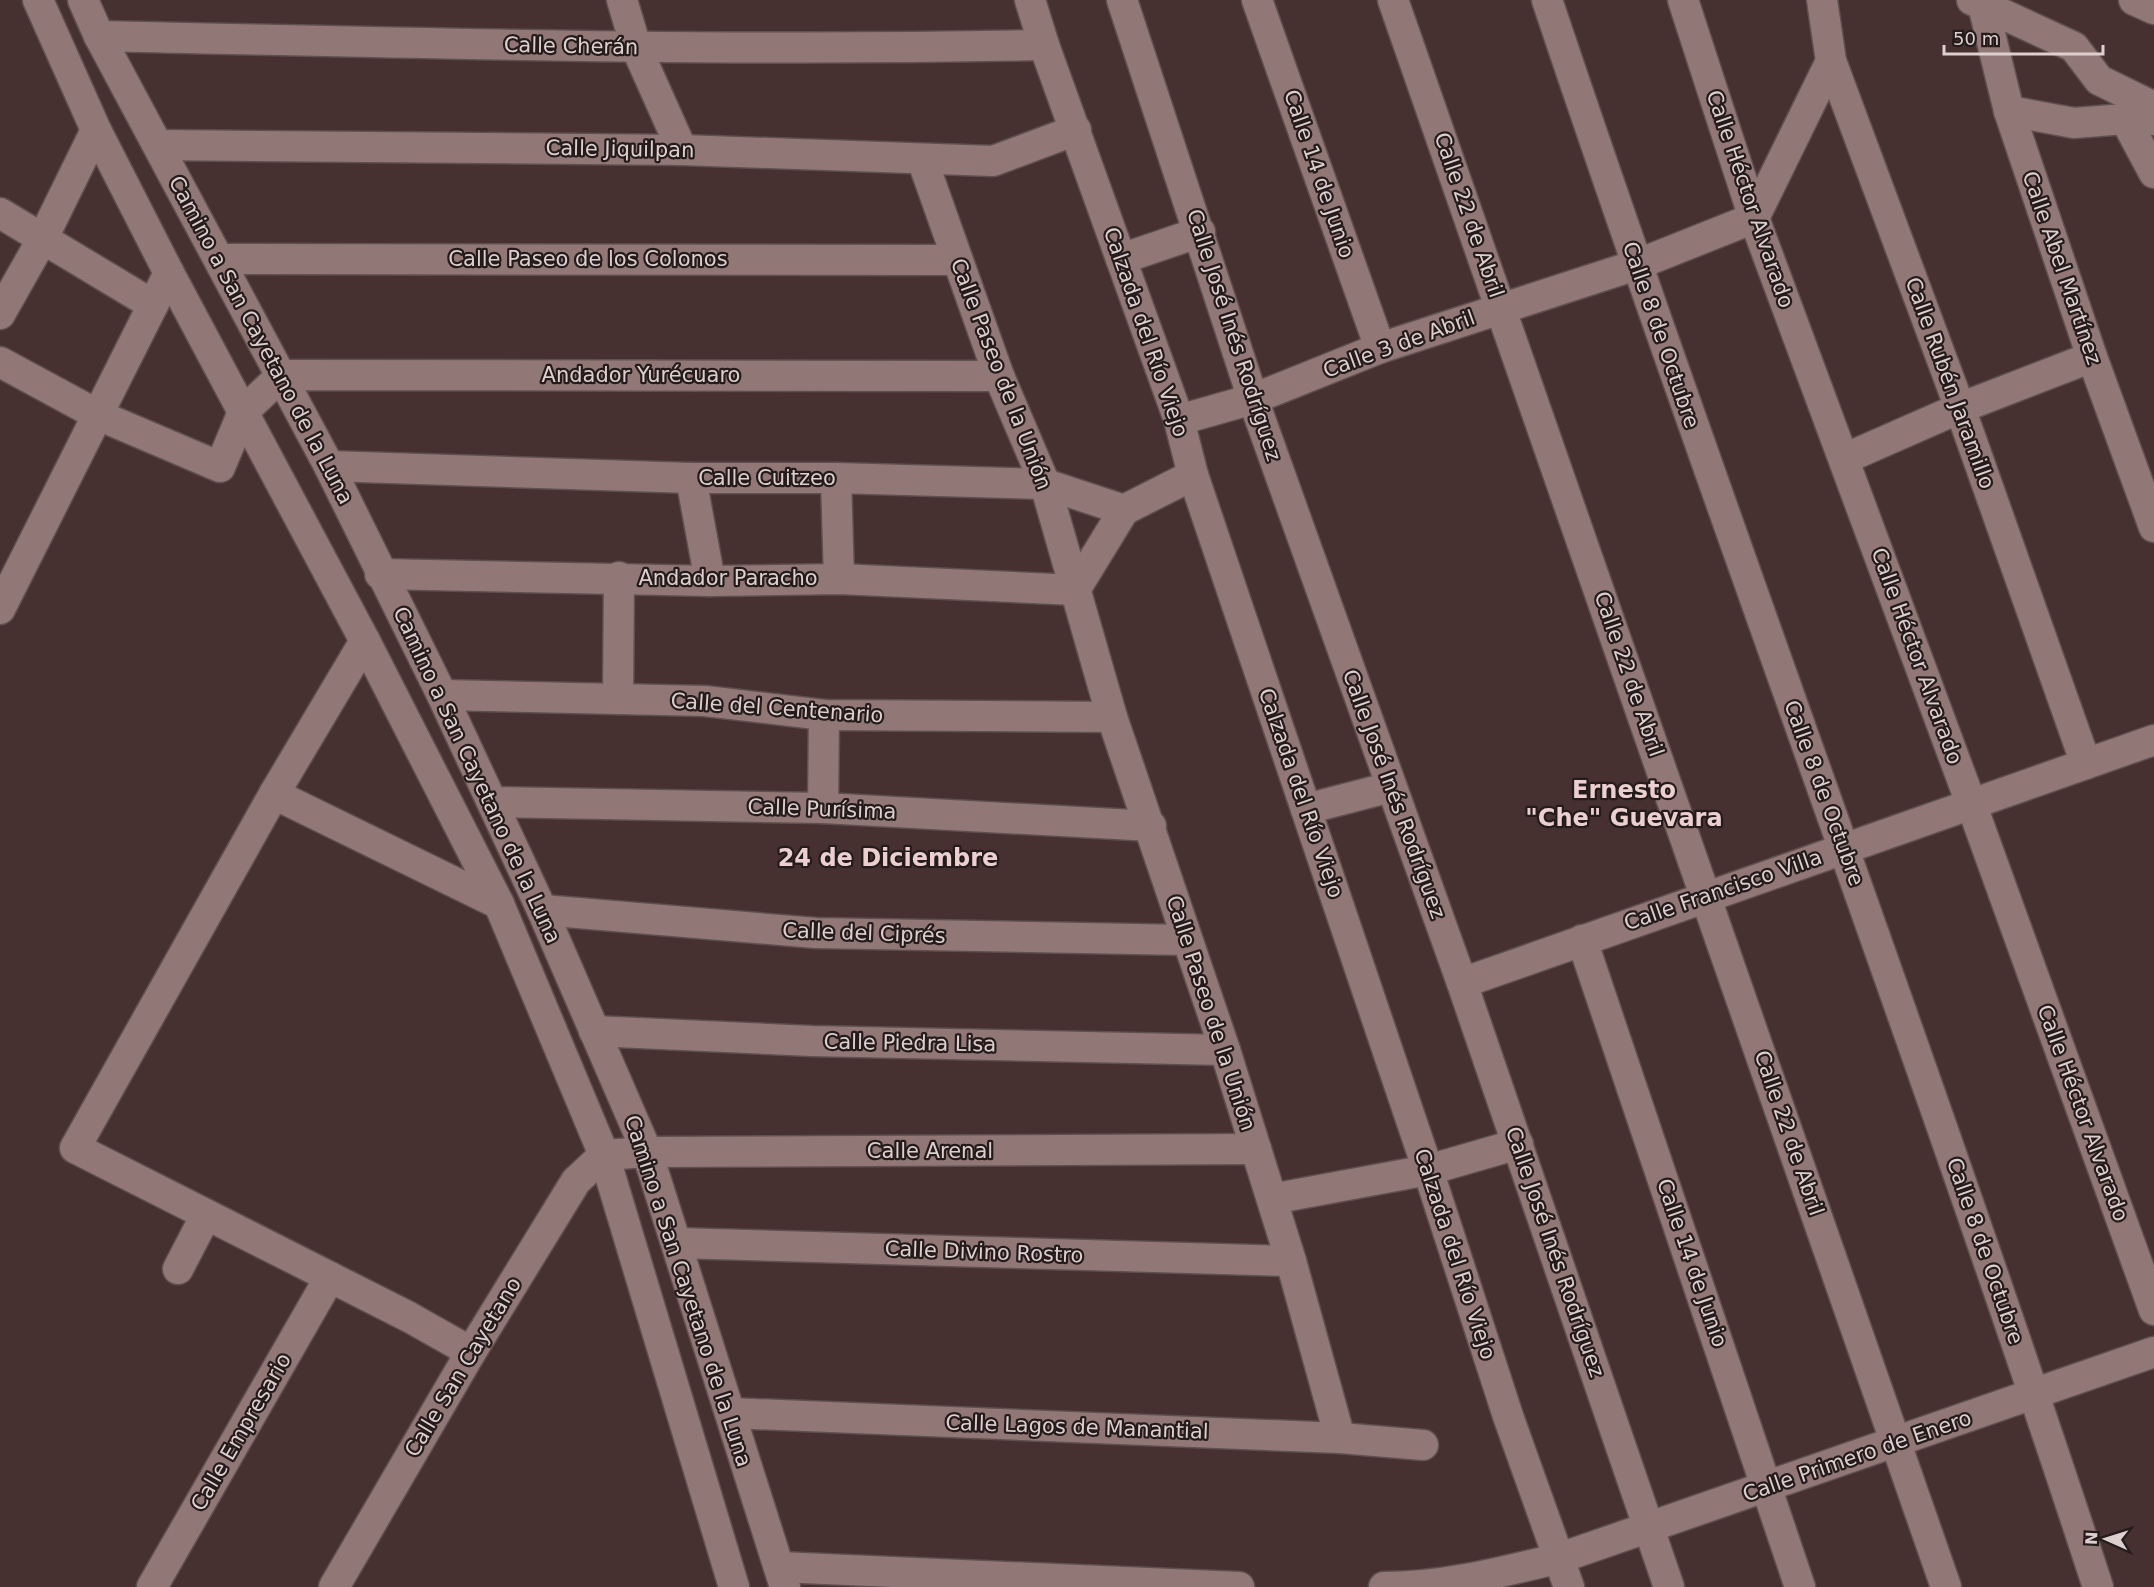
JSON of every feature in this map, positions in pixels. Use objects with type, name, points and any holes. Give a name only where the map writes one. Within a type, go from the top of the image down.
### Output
[{"type":"street","name":"Camino a San Cayetano de la Luna","points":[[38,0],[96,130],[169,273],[365,641],[499,903],[604,1155],[734,1587]]},
{"type":"street","name":"Camino a San Cayetano de la Luna","points":[[82,0],[99,36],[329,466],[442,695],[542,910],[647,1152],[782,1577]]},
{"type":"street","points":[[622,0],[636,47],[682,150]]},
{"type":"street","name":"Calzada del Río Viejo","points":[[1030,0],[1044,45],[1179,420],[1193,476],[1428,1170],[1508,1416],[1569,1587]]},
{"type":"street","name":"Calle José Inés Rodríguez","points":[[1122,0],[1253,399],[1462,983],[1669,1587]]},
{"type":"street","name":"Calle 14 de Junio","points":[[1257,0],[1380,348]]},
{"type":"street","name":"Calle 22 de Abril","points":[[1393,0],[1946,1587]]},
{"type":"street","name":"Calle 8 de Octubre","points":[[1547,0],[1636,265],[1844,848],[2035,1395],[2098,1587]]},
{"type":"street","name":"Calle Héctor Alvarado","points":[[1683,0],[1754,218],[1972,806],[2154,1310]]},
{"type":"street","name":"Calle Rubén Jaramillo","points":[[1822,0],[1831,61],[1960,408],[2086,764]]},
{"type":"street","points":[[2134,0],[2154,9]]},
{"type":"street","points":[[1978,2],[2074,47],[2099,80],[2154,107]]},
{"type":"street","name":"Calle Abel Martínez","points":[[1978,2],[2009,111],[2092,357],[2154,527]]},
{"type":"street","name":"Calle Cherán","points":[[99,36],[636,47],[898,48],[1044,45]]},
{"type":"street","points":[[1754,218],[1831,61]]},
{"type":"street","points":[[2009,111],[2074,123],[2140,120],[2154,173]]},
{"type":"street","points":[[0,314],[43,238],[96,130]]},
{"type":"street","name":"Calle Jiquilpan","points":[[158,145],[682,150],[993,161],[1076,130]]},
{"type":"street","name":"Calle Paseo de la Unión","points":[[922,159],[999,376],[1044,484],[1112,717],[1151,826],[1186,940],[1225,1050],[1272,1199],[1341,1438]]},
{"type":"street","points":[[0,213],[153,305]]},
{"type":"street","name":"Calle 3 de Abril","points":[[1179,420],[1253,399],[1380,348],[1636,265],[1754,218]]},
{"type":"street","points":[[1121,260],[1200,232]]},
{"type":"street","name":"Calle Paseo de los Colonos","points":[[220,259],[956,260]]},
{"type":"street","points":[[0,609],[169,273]]},
{"type":"street","points":[[1844,459],[1960,408],[2092,357]]},
{"type":"street","points":[[0,362],[98,415],[220,467],[243,412],[282,375]]},
{"type":"street","name":"Andador Yurécuaro","points":[[282,375],[999,376]]},
{"type":"street","name":"Calle Cuitzeo","points":[[329,466],[691,478],[836,478],[1044,484],[1124,510]]},
{"type":"street","points":[[1075,590],[1124,510],[1193,476]]},
{"type":"street","points":[[691,478],[710,581]]},
{"type":"street","points":[[836,478],[839,579]]},
{"type":"street","name":"Andador Paracho","points":[[381,574],[619,577],[710,581],[839,579],[1075,590]]},
{"type":"street","points":[[618,699],[619,577]]},
{"type":"street","points":[[365,641],[274,794],[75,1148],[330,1277],[471,1352]]},
{"type":"street","name":"Calle del Centenario","points":[[442,695],[705,701],[824,715],[1112,717]]},
{"type":"street","points":[[824,715],[824,808]]},
{"type":"street","name":"Calle Francisco Villa","points":[[1462,983],[1844,848],[1972,806],[2154,740]]},
{"type":"street","points":[[1306,809],[1391,787]]},
{"type":"street","points":[[274,794],[499,903]]},
{"type":"street","name":"Calle Purísima","points":[[492,802],[824,808],[1151,826]]},
{"type":"street","name":"Calle del Ciprés","points":[[542,910],[816,933],[1186,940]]},
{"type":"street","name":"Calle 14 de Junio","points":[[1582,940],[1800,1587]]},
{"type":"street","name":"Calle Piedra Lisa","points":[[594,1031],[812,1041],[1225,1050]]},
{"type":"street","points":[[1272,1199],[1428,1170],[1518,1144]]},
{"type":"street","name":"Calle Arenal","points":[[604,1155],[647,1152],[1256,1149]]},
{"type":"street","name":"Calle San Cayetano","points":[[334,1587],[471,1352],[576,1180],[604,1155]]},
{"type":"street","points":[[178,1269],[206,1215]]},
{"type":"street","name":"Calle Divino Rostro","points":[[677,1243],[1291,1261]]},
{"type":"street","name":"Calle Empresario","points":[[152,1587],[330,1277]]},
{"type":"street","name":"Calle Primero de Enero","points":[[1384,1587],[1416,1587],[1465,1582],[1560,1558],[2154,1352]]},
{"type":"street","name":"Calle Lagos de Manantial","points":[[730,1413],[1341,1438],[1423,1445]]},
{"type":"street","points":[[782,1577],[1239,1587]]},
{"type":"district","name":"Ernesto \"Che\" Guevara","points":[[1624,804]]},
{"type":"district","name":"24 de Diciembre","points":[[888,858]]}]
